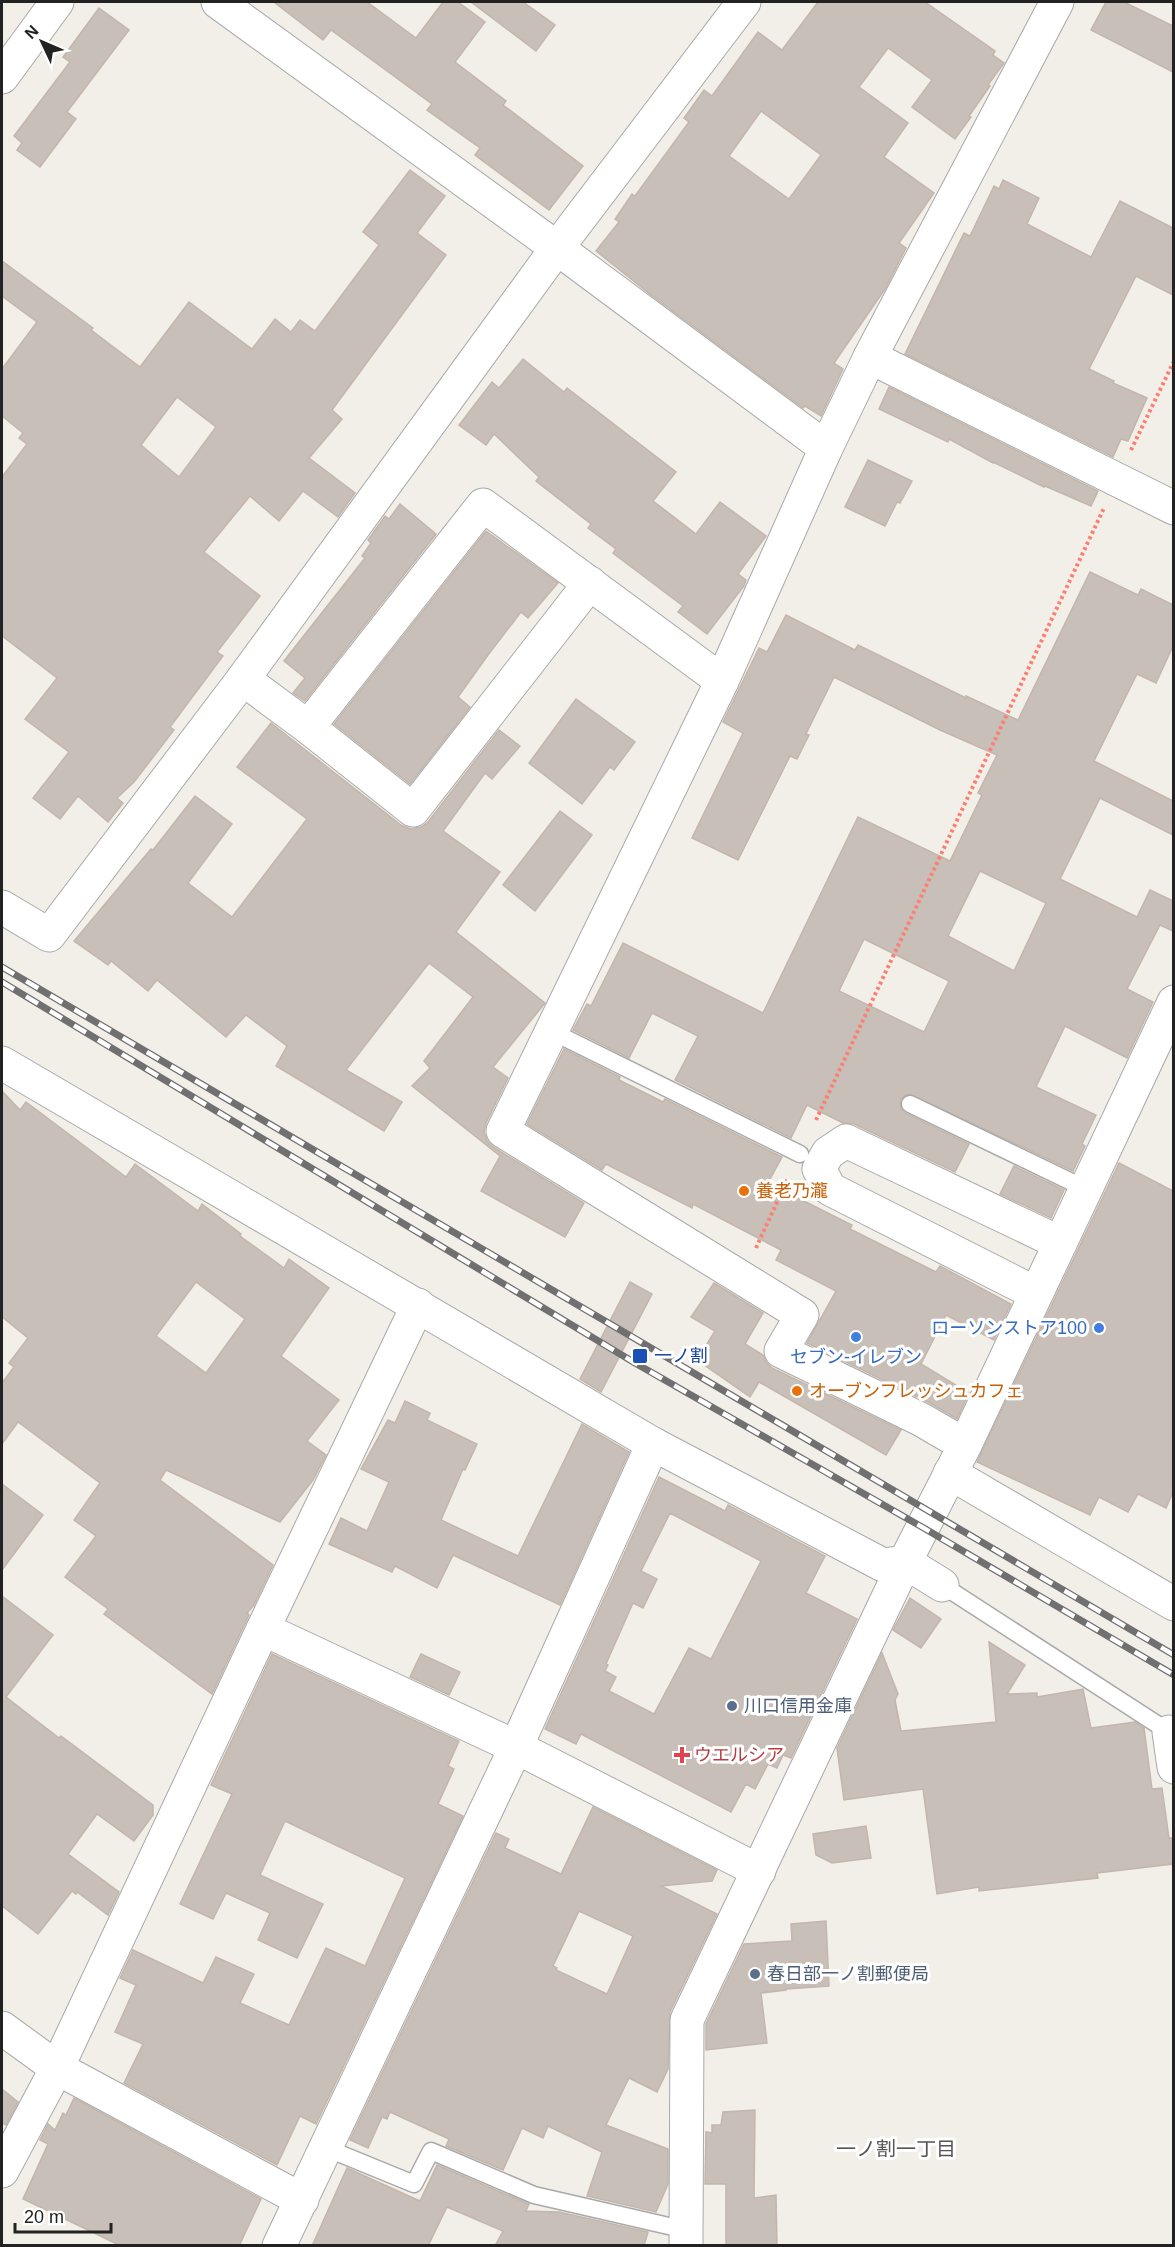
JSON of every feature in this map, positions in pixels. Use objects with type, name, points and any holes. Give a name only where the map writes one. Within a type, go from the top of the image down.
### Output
[{"type":"street","points":[[2,77],[57,2]]},
{"type":"street","points":[[218,2],[557,248],[826,448]]},
{"type":"street","points":[[2,907],[49,935],[243,679],[557,248],[744,2]]},
{"type":"street","points":[[1057,2],[870,357],[826,448],[722,681],[503,1131],[802,1315],[781,1351],[922,1420],[958,1459],[1173,1604]]},
{"type":"street","points":[[870,357],[1173,508]]},
{"type":"street","points":[[308,727],[483,505],[722,681]]},
{"type":"street","points":[[243,679],[413,810],[590,583]]},
{"type":"street","points":[[686,2238],[687,2020],[905,1562],[958,1459],[1173,1002]]},
{"type":"street","points":[[2,1062],[653,1444],[883,1565],[905,1562],[942,1585]]},
{"type":"street","points":[[1035,1293],[830,1189],[819,1169],[828,1153],[846,1141],[1060,1242]]},
{"type":"street","points":[[2,2171],[57,2068],[418,1305]]},
{"type":"street","points":[[279,2246],[516,1747],[653,1444]]},
{"type":"street","points":[[263,1629],[516,1747],[759,1871]]},
{"type":"street","points":[[1169,1732],[1173,1767]]},
{"type":"street","points":[[2,2028],[57,2068],[302,2200]]},
{"type":"lane","points":[[551,1031],[800,1154]]},
{"type":"lane","points":[[910,1104],[1086,1189]]},
{"type":"lane","points":[[942,1585],[1169,1732]]},
{"type":"lane","points":[[326,2148],[414,2184],[431,2151],[534,2195],[686,2238]]},
{"type":"path","points":[[741,1278],[1173,361]]},
{"type":"building","points":[[274,2],[367,2],[416,38],[443,2],[458,2],[485,22],[455,62],[506,101],[503,105],[583,166],[549,210],[475,155],[480,148],[427,110],[432,104],[331,30],[323,40]]},
{"type":"building","points":[[471,2],[523,2],[555,25],[536,51]]},
{"type":"building","points":[[818,2],[925,2],[995,51],[993,55],[1004,63],[955,139],[912,107],[932,80],[888,48],[859,87],[908,123],[884,157],[934,193],[899,243],[906,248],[885,289],[834,363],[843,369],[821,416],[805,406],[803,408],[651,295],[596,251],[619,222],[615,219],[632,194],[635,196],[689,122],[684,118],[704,90],[712,96],[758,32],[782,50]],"holes":[[[761,111],[821,155],[789,199],[729,156]]]},
{"type":"building","points":[[1106,2],[1124,2],[1173,26],[1173,72],[1091,30]]},
{"type":"building","points":[[99,8],[129,30],[67,112],[76,119],[40,167],[17,150],[22,143],[14,136],[70,62],[63,57]]},
{"type":"building","points":[[410,170],[445,196],[417,233],[446,255],[332,410],[342,419],[309,458],[355,493],[338,517],[303,491],[279,521],[250,496],[204,552],[260,596],[217,652],[223,656],[170,727],[174,730],[134,782],[117,798],[123,803],[108,822],[78,796],[60,819],[33,798],[69,752],[25,719],[57,678],[2,636],[2,477],[27,444],[19,438],[23,433],[2,416],[2,369],[37,322],[2,296],[2,261],[93,328],[91,330],[140,367],[189,302],[252,349],[275,319],[291,332],[300,320],[315,331],[379,245],[363,232]],"holes":[[[177,397],[216,427],[179,477],[141,445]]]},
{"type":"building","points":[[1003,180],[1039,198],[1027,224],[1091,257],[1120,201],[1173,228],[1173,295],[1136,276],[1089,369],[1147,398],[1128,441],[1121,439],[1113,457],[905,354],[964,233],[970,236],[994,186],[999,189]]},
{"type":"building","points":[[523,359],[564,392],[567,388],[676,472],[653,501],[696,534],[720,502],[766,536],[738,574],[746,580],[744,586],[707,634],[678,612],[683,606],[613,553],[616,549],[588,528],[591,524],[536,481],[539,477],[494,434],[486,445],[459,425],[492,382],[499,388]]},
{"type":"building","points":[[889,387],[1098,491],[1091,506],[1044,487],[949,439],[948,442],[879,409]]},
{"type":"building","points":[[868,460],[912,481],[900,503],[897,502],[885,526],[845,507]]},
{"type":"building","points":[[400,504],[436,534],[305,701],[293,693],[305,678],[284,661],[365,558],[362,556],[371,543],[368,540],[385,516],[389,519]]},
{"type":"building","points":[[486,531],[558,583],[528,618],[521,612],[488,655],[458,697],[470,707],[410,784],[334,724]]},
{"type":"building","points":[[1090,572],[1138,595],[1141,589],[1173,605],[1173,646],[1156,683],[1137,674],[1094,761],[1173,801],[1173,835],[1100,798],[1060,879],[1137,917],[1150,890],[1173,901],[1173,931],[1160,925],[1127,989],[1153,1002],[1127,1058],[1065,1026],[1036,1087],[1096,1115],[1082,1144],[1085,1146],[1073,1171],[910,1094],[900,1100],[901,1109],[905,1113],[969,1144],[955,1172],[854,1124],[843,1123],[807,1105],[791,1138],[675,1080],[698,1036],[652,1013],[629,1058],[573,1030],[587,1004],[591,1006],[623,943],[763,1013],[858,817],[950,861],[982,795],[978,793],[997,755],[940,730],[834,677],[806,734],[809,735],[797,759],[790,756],[738,860],[692,838],[743,733],[723,722],[759,648],[767,652],[786,615],[855,650],[858,645],[966,698],[966,696],[1018,720]],"holes":[[[980,871],[1046,903],[1014,971],[948,936]],[[864,939],[949,981],[924,1032],[839,991]]]},
{"type":"building","points":[[576,699],[635,742],[614,770],[610,767],[582,804],[529,763]]},
{"type":"building","points":[[271,723],[401,825],[411,829],[421,827],[428,822],[499,730],[520,746],[492,779],[485,773],[443,831],[500,872],[456,932],[545,1003],[493,1067],[508,1078],[486,1123],[484,1132],[487,1141],[493,1147],[584,1203],[565,1237],[481,1191],[500,1156],[412,1086],[430,1068],[424,1061],[473,997],[429,963],[346,1070],[402,1102],[384,1131],[276,1066],[287,1046],[246,1015],[226,1037],[157,980],[148,991],[111,961],[108,965],[74,941],[151,849],[153,850],[195,796],[232,824],[188,883],[232,917],[307,819],[237,767]]},
{"type":"building","points":[[560,811],[592,835],[535,911],[503,885]]},
{"type":"building","points":[[564,1049],[663,1102],[665,1099],[782,1157],[768,1183],[852,1225],[850,1229],[936,1272],[940,1266],[1011,1304],[994,1340],[946,1315],[921,1364],[969,1393],[957,1419],[930,1403],[807,1343],[836,1291],[776,1260],[781,1250],[693,1204],[692,1208],[606,1164],[602,1170],[527,1124]]},
{"type":"building","points":[[2,1091],[20,1110],[26,1102],[126,1177],[135,1164],[198,1211],[202,1204],[241,1234],[240,1236],[284,1268],[289,1259],[329,1288],[281,1356],[339,1400],[307,1441],[326,1455],[313,1480],[280,1522],[166,1470],[160,1480],[273,1565],[254,1605],[247,1613],[249,1615],[212,1694],[104,1614],[108,1609],[65,1577],[96,1536],[74,1520],[100,1483],[18,1422],[2,1444],[2,1383],[14,1367],[9,1363],[28,1338],[2,1317]],"holes":[[[196,1282],[245,1319],[206,1373],[156,1336]]]},
{"type":"building","points":[[1119,1163],[1173,1191],[1173,1492],[1166,1508],[1138,1494],[1128,1512],[1099,1497],[1090,1515],[977,1462]]},
{"type":"building","points":[[1014,1166],[1064,1190],[1051,1218],[1000,1194]]},
{"type":"building","points":[[630,1282],[652,1294],[601,1392],[580,1379]]},
{"type":"building","points":[[714,1283],[763,1313],[745,1344],[763,1355],[772,1368],[901,1430],[886,1455],[759,1382],[750,1397],[697,1360],[715,1331],[691,1317]]},
{"type":"building","points":[[405,1401],[430,1413],[427,1420],[477,1444],[465,1470],[463,1469],[441,1520],[518,1556],[582,1424],[629,1452],[560,1605],[453,1555],[437,1588],[395,1566],[392,1572],[329,1544],[341,1518],[367,1531],[389,1482],[361,1469],[388,1420],[395,1423]]},
{"type":"building","points":[[659,1477],[725,1511],[728,1505],[825,1556],[806,1593],[857,1619],[791,1758],[783,1755],[777,1768],[768,1764],[755,1789],[746,1784],[731,1812],[581,1734],[576,1744],[545,1729]],"holes":[[[670,1513],[761,1561],[711,1659],[689,1648],[654,1714],[609,1691],[616,1677],[605,1671],[608,1665],[606,1664],[633,1603],[643,1608],[657,1579],[641,1571]]]},
{"type":"building","points":[[2,1484],[43,1515],[2,1570]]},
{"type":"building","points":[[2,1596],[53,1635],[6,1697],[153,1805],[153,1815],[134,1841],[97,1814],[68,1854],[119,1892],[108,1915],[77,1892],[76,1894],[72,1891],[38,1934],[2,1906]]},
{"type":"building","points":[[910,1598],[941,1619],[921,1648],[893,1630]]},
{"type":"building","points":[[989,1642],[1025,1665],[1007,1694],[1037,1693],[1037,1697],[1083,1689],[1091,1728],[1135,1722],[1144,1728],[1152,1789],[1162,1788],[1169,1838],[1173,1838],[1173,1864],[1097,1873],[1098,1878],[979,1891],[979,1887],[937,1894],[923,1789],[844,1800],[837,1748],[882,1653],[898,1694],[895,1700],[901,1731],[996,1722]]},
{"type":"building","points":[[272,1654],[459,1741],[448,1766],[454,1769],[438,1804],[463,1816],[316,2124],[300,2116],[277,2165],[124,2083],[143,2044],[115,2032],[136,1985],[120,1978],[133,1950],[203,1983],[216,1957],[254,1974],[240,2003],[289,2025],[326,1948],[365,1966],[405,1878],[285,1821],[260,1875],[323,1904],[297,1958],[258,1940],[270,1913],[226,1893],[213,1919],[180,1904],[232,1794],[211,1785]]},
{"type":"building","points":[[421,1654],[460,1672],[449,1695],[410,1677]]},
{"type":"building","points":[[593,1807],[717,1870],[712,1881],[661,1886],[717,1914],[670,2012],[668,2069],[657,2092],[629,2078],[606,2125],[668,2149],[668,2184],[656,2212],[587,2196],[602,2152],[548,2126],[543,2138],[522,2128],[503,2170],[446,2146],[449,2139],[390,2112],[387,2119],[382,2117],[368,2148],[350,2140],[496,1833],[509,1839],[505,1848],[561,1874]],"holes":[[[579,1911],[633,1936],[607,1994],[556,1970],[557,1968],[553,1966]]]},
{"type":"building","points":[[866,1826],[871,1858],[832,1863],[816,1855],[813,1834]]},
{"type":"building","points":[[826,1921],[829,1986],[761,1993],[767,2043],[706,2050],[706,2024],[744,1944],[792,1941],[791,1924]]},
{"type":"building","points":[[2,2089],[18,2102],[6,2125],[2,2123]]},
{"type":"building","points":[[74,2098],[261,2199],[239,2246],[121,2246],[23,2199],[48,2144],[40,2140],[48,2124],[55,2130],[63,2113],[66,2115]]},
{"type":"building","points":[[755,2110],[754,2198],[776,2195],[777,2246],[726,2246],[726,2184],[705,2184],[706,2132],[712,2133],[712,2125],[721,2125],[723,2112]]},
{"type":"building","points":[[437,2165],[529,2204],[526,2211],[559,2212],[648,2232],[644,2246],[495,2246],[503,2231],[447,2207],[428,2246],[312,2246],[347,2168],[420,2201]]},
{"type":"railway","points":[[2,967],[1174,1655]]},
{"type":"railway","points":[[2,982],[635,1363],[922,1527],[1174,1675]]},
{"type":"place","name":"養老乃瀧","points":[[744,1191]]},
{"type":"place","name":"ローソンストア100","points":[[1099,1328]]},
{"type":"place","name":"セブン-イレブン","points":[[856,1337]]},
{"type":"place","name":"一ノ割","points":[[640,1356]]},
{"type":"place","name":"オーブンフレッシュカフェ","points":[[797,1391]]},
{"type":"place","name":"川口信用金庫","points":[[732,1706]]},
{"type":"place","name":"ウエルシア","points":[[682,1755]]},
{"type":"place","name":"春日部一ノ割郵便局","points":[[755,1974]]},
{"type":"district","name":"一ノ割一丁目","points":[[896,2149]]}]
